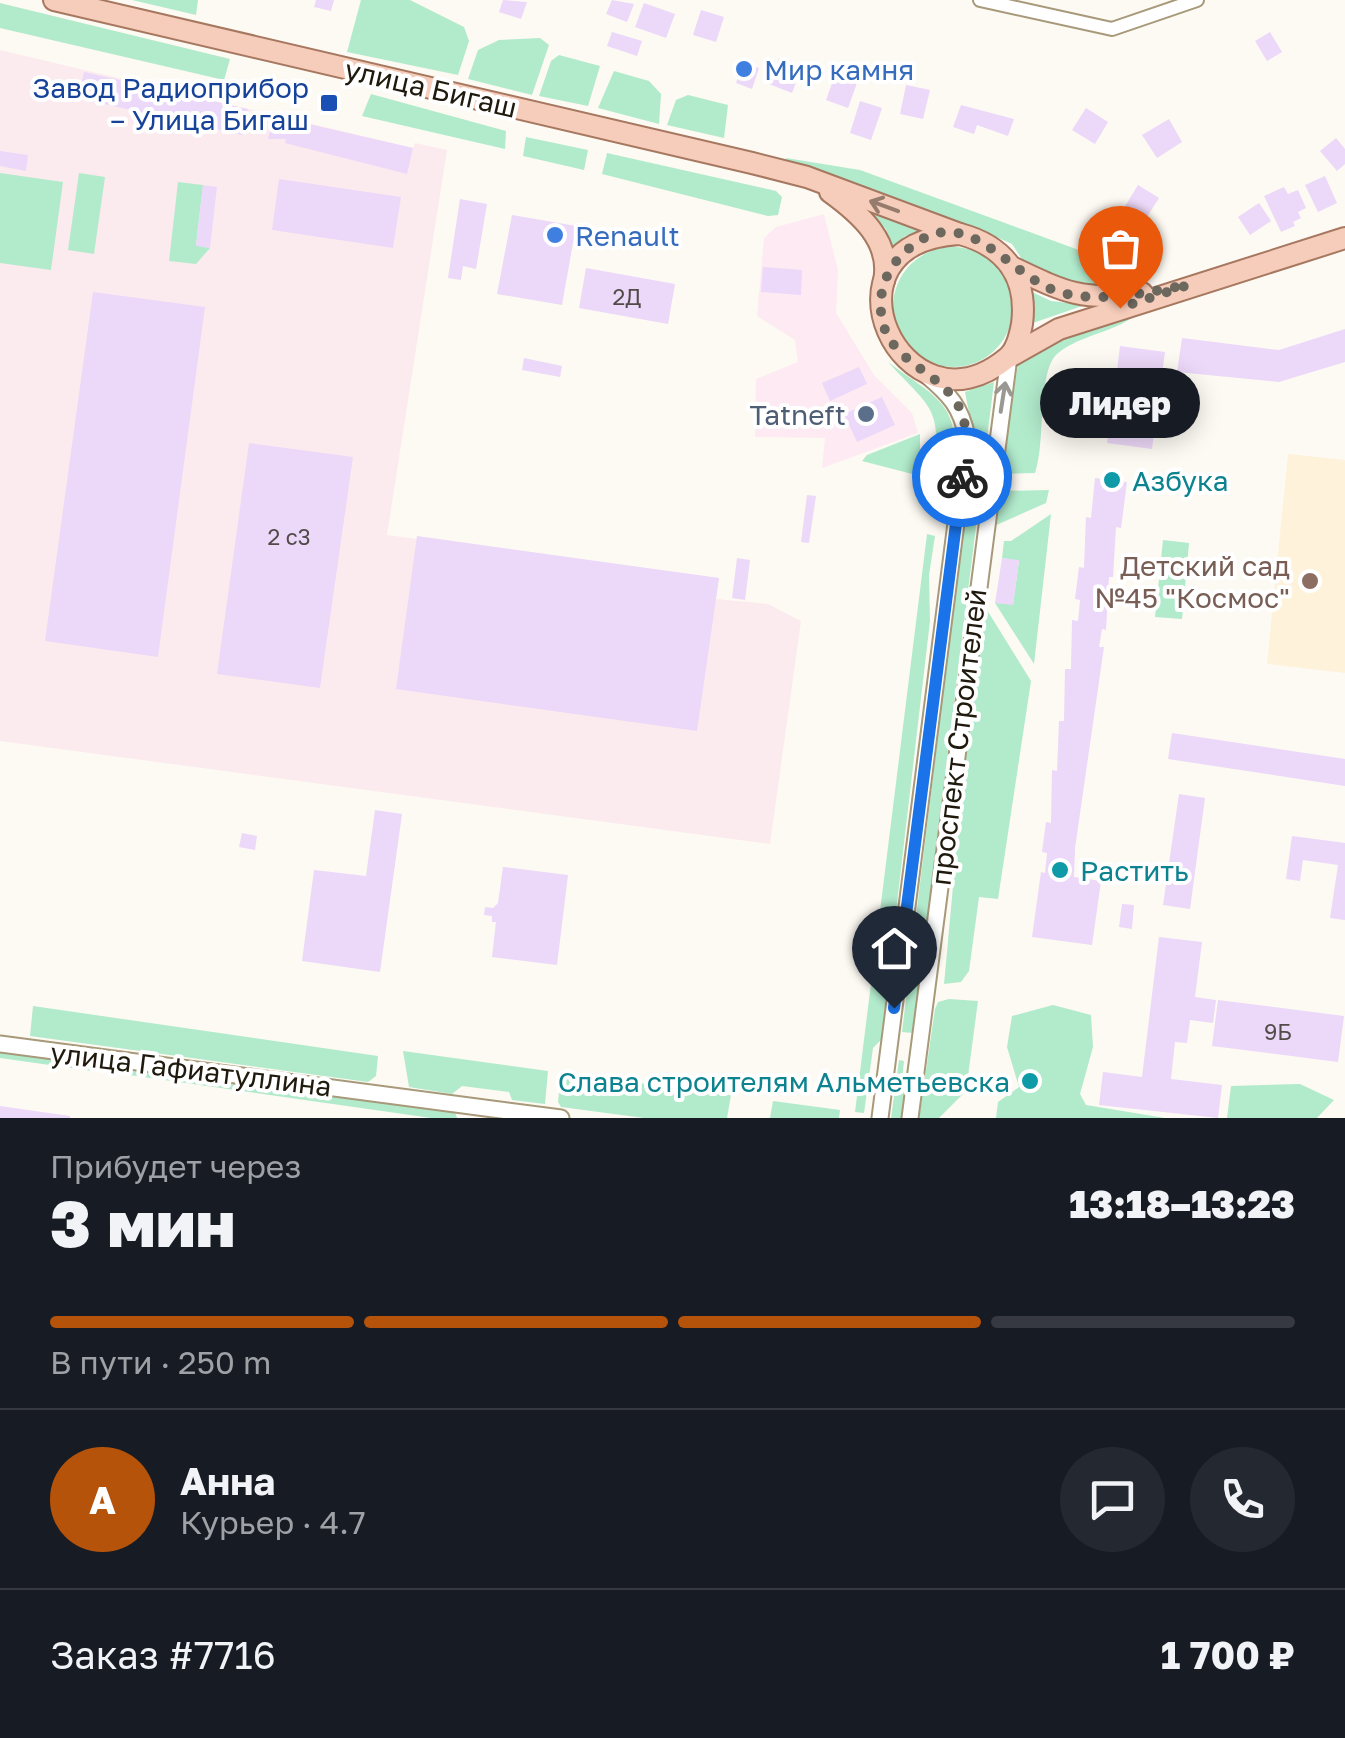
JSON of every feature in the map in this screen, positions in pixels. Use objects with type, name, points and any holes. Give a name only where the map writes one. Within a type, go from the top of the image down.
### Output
[{"type":"main road","name":"улица Бигаш","points":[[54,0],[807,178],[960,234]]},
{"type":"main road","name":"улица Бигаш","points":[[807,178],[876,234],[886,272],[880,300]]},
{"type":"main road","points":[[1188,285],[1134,294],[1060,292],[1014,268],[982,240],[960,234],[936,235],[913,245],[896,260],[880,300],[889,340],[919,370],[941,377],[966,376],[1060,329],[1345,238]]},
{"type":"main road","points":[[1009,357],[1020,335],[1024,306],[1014,268]]},
{"type":"street","points":[[980,0],[1112,29],[1197,0]]},
{"type":"street","name":"проспект Строителей","points":[[910,1118],[1009,357]]},
{"type":"street","name":"проспект Строителей","points":[[880,1118],[966,437],[962,411],[951,396],[919,370]]},
{"type":"street","name":"улица Гафиатуллина","points":[[0,1044],[560,1118]]},
{"type":"street","points":[[889,1045],[919,1049]]},
{"type":"shaded area","points":[[0,50],[413,148],[415,143],[447,150],[387,535],[719,578],[716,599],[768,604],[801,621],[770,844],[0,741]]},
{"type":"shaded area","points":[[824,214],[838,270],[836,313],[874,375],[912,413],[918,433],[822,468],[825,438],[755,437],[756,379],[798,362],[795,340],[757,316],[764,238],[776,227]]},
{"type":"shaded area","name":"Детский сад №45 \"Космос\"","points":[[1288,454],[1345,460],[1345,673],[1267,664]]},
{"type":"green space","points":[[132,0],[198,0],[196,15]]},
{"type":"green space","points":[[361,0],[410,0],[464,27],[469,41],[458,75],[347,52]]},
{"type":"green space","points":[[0,3],[230,59],[224,80],[0,28]]},
{"type":"green space","points":[[540,38],[549,45],[532,95],[468,79],[478,50],[499,40]]},
{"type":"green space","points":[[559,55],[600,66],[588,106],[539,96],[551,61]]},
{"type":"green space","points":[[614,71],[649,81],[661,94],[659,124],[598,108]]},
{"type":"green space","points":[[371,94],[506,131],[505,149],[362,116]]},
{"type":"green space","points":[[688,95],[728,105],[724,138],[667,125],[676,100]]},
{"type":"green space","points":[[526,137],[588,150],[584,170],[523,156]]},
{"type":"green space","points":[[607,153],[776,191],[782,197],[778,215],[768,216],[602,174]]},
{"type":"green space","points":[[786,158],[860,170],[1147,275],[1098,291],[1027,267],[1012,244],[974,227],[787,165]]},
{"type":"green space","points":[[0,173],[63,182],[51,270],[0,263]]},
{"type":"green space","points":[[79,173],[105,177],[94,254],[68,250]]},
{"type":"green space","points":[[178,182],[203,185],[196,245],[210,248],[196,264],[169,261]]},
{"type":"green space","points":[[855,201],[924,230],[905,236],[891,250],[886,229]]},
{"type":"green space","points":[[953,247],[976,251],[996,264],[1009,284],[1013,307],[1009,330],[996,350],[976,363],[953,367],[930,363],[910,350],[897,330],[893,307],[897,284],[910,264],[930,251]]},
{"type":"green space","points":[[1032,292],[1051,301],[1085,305],[1030,324]]},
{"type":"green space","points":[[1139,312],[1057,354],[1044,392],[1035,473],[1001,474],[1019,357],[1042,342]]},
{"type":"green space","points":[[888,362],[932,394],[949,416],[955,447],[953,469],[941,478],[936,477],[936,435],[931,411]]},
{"type":"green space","points":[[994,382],[913,1033],[902,1032],[974,439],[965,392]]},
{"type":"green space","points":[[920,434],[920,476],[862,461],[867,455]]},
{"type":"green space","points":[[1049,490],[1046,503],[994,526],[999,491]]},
{"type":"green space","points":[[1051,514],[1034,664],[995,603],[1013,604],[1019,561],[1002,558],[1004,541],[1011,541]]},
{"type":"green space","points":[[927,534],[935,536],[929,575],[930,621],[881,1040],[873,1048],[864,1113],[855,1112]]},
{"type":"green space","points":[[1163,540],[1189,543],[1182,619],[1155,617]]},
{"type":"green space","points":[[987,610],[1031,681],[998,899],[979,897],[969,971],[961,982],[944,984],[976,637]]},
{"type":"green space","points":[[978,1001],[966,1091],[939,1118],[919,1118],[935,1009],[938,1002]]},
{"type":"green space","points":[[1053,1005],[1091,1015],[1093,1047],[1080,1094],[1086,1105],[1165,1118],[996,1118],[998,1102],[1019,1087],[1007,1047],[1012,1016]]},
{"type":"green space","points":[[33,1006],[378,1056],[376,1076],[368,1082],[30,1036]]},
{"type":"green space","points":[[0,1050],[86,1062],[92,1071],[0,1058]]},
{"type":"green space","points":[[403,1051],[548,1071],[545,1104],[512,1100],[509,1092],[462,1086],[452,1094],[409,1087]]},
{"type":"green space","points":[[899,1060],[904,1061],[901,1091],[906,1099],[903,1118],[891,1118]]},
{"type":"green space","points":[[112,1066],[455,1112],[457,1118],[431,1118],[108,1072]]},
{"type":"green space","points":[[561,1073],[731,1095],[727,1118],[644,1118],[561,1107]]},
{"type":"green space","points":[[1300,1084],[1334,1100],[1317,1118],[1227,1118],[1231,1086]]},
{"type":"green space","points":[[773,1101],[840,1110],[839,1118],[770,1118]]},
{"type":"building","points":[[316,0],[334,0],[331,11],[314,7]]},
{"type":"building","points":[[503,0],[527,2],[521,19],[499,12]]},
{"type":"building","points":[[612,0],[634,4],[627,22],[606,14]]},
{"type":"building","points":[[644,3],[675,14],[666,38],[635,27]]},
{"type":"building","points":[[701,10],[724,17],[716,42],[693,35]]},
{"type":"building","points":[[612,32],[642,41],[637,56],[607,46]]},
{"type":"building","points":[[1270,32],[1282,52],[1267,61],[1255,41]]},
{"type":"building","points":[[779,58],[802,66],[792,93],[769,84]]},
{"type":"building","points":[[743,63],[759,68],[752,89],[736,83]]},
{"type":"building","points":[[84,72],[248,109],[242,135],[78,98]]},
{"type":"building","points":[[835,75],[857,83],[848,108],[826,100]]},
{"type":"building","points":[[906,85],[930,90],[923,119],[900,114]]},
{"type":"building","points":[[860,101],[882,108],[871,140],[850,133]]},
{"type":"building","points":[[961,105],[1014,119],[1008,136],[977,125],[974,134],[953,127]]},
{"type":"building","points":[[1086,108],[1108,122],[1095,144],[1072,130]]},
{"type":"building","points":[[274,116],[413,148],[407,174],[285,143],[286,139],[268,139]]},
{"type":"building","points":[[1169,119],[1182,142],[1157,158],[1142,135]]},
{"type":"building","points":[[1336,138],[1345,149],[1345,164],[1337,171],[1320,151]]},
{"type":"building","points":[[0,151],[28,155],[26,171],[0,166]]},
{"type":"building","points":[[1325,176],[1337,203],[1318,212],[1305,185]]},
{"type":"building","points":[[279,179],[401,197],[393,248],[272,230]]},
{"type":"building","points":[[203,185],[217,187],[210,248],[196,246]]},
{"type":"building","points":[[1138,185],[1159,198],[1145,220],[1124,208]]},
{"type":"building","points":[[1284,187],[1288,194],[1298,190],[1306,208],[1298,212],[1301,218],[1293,222],[1295,226],[1281,232],[1264,196]]},
{"type":"building","points":[[460,199],[487,204],[476,269],[463,266],[461,280],[448,278]]},
{"type":"building","points":[[1259,203],[1271,221],[1250,235],[1238,217]]},
{"type":"building","points":[[512,215],[576,226],[562,305],[497,294]]},
{"type":"building","points":[[763,267],[802,270],[801,295],[761,292]]},
{"type":"building","points":[[586,268],[675,284],[668,324],[579,308]]},
{"type":"building","points":[[93,292],[205,307],[158,657],[45,641]]},
{"type":"building","points":[[1345,329],[1345,362],[1279,382],[1177,372],[1182,338],[1279,350]]},
{"type":"building","points":[[1120,346],[1165,352],[1152,449],[1107,443],[1113,396],[1104,395],[1105,385],[1115,386]]},
{"type":"building","points":[[524,358],[562,366],[560,377],[522,370]]},
{"type":"building","points":[[859,367],[867,384],[830,401],[822,383]]},
{"type":"building","points":[[882,397],[895,425],[857,442],[844,414]]},
{"type":"building","points":[[249,443],[353,457],[320,688],[217,674]]},
{"type":"building","points":[[1095,478],[1127,482],[1121,528],[1116,527],[1113,577],[1109,577],[1106,630],[1102,629],[1099,647],[1104,647],[1075,848],[1074,877],[1101,881],[1092,945],[1032,937],[1041,872],[1045,873],[1047,853],[1042,852],[1046,822],[1051,823],[1052,770],[1057,771],[1059,721],[1064,721],[1065,669],[1071,669],[1072,620],[1078,621],[1080,600],[1075,599],[1079,567],[1084,568],[1086,517],[1091,518]]},
{"type":"building","points":[[807,495],[816,496],[809,543],[801,542]]},
{"type":"building","points":[[417,536],[719,578],[697,731],[396,689]]},
{"type":"building","points":[[737,558],[750,560],[745,600],[732,598]]},
{"type":"building","points":[[1002,558],[1019,560],[1013,605],[995,603]]},
{"type":"building","points":[[1172,733],[1345,759],[1345,786],[1168,759]]},
{"type":"building","points":[[1179,794],[1205,798],[1190,909],[1163,905]]},
{"type":"building","points":[[375,810],[402,814],[380,972],[302,961],[314,870],[366,876]]},
{"type":"building","points":[[242,833],[257,836],[255,850],[239,847]]},
{"type":"building","points":[[1292,836],[1345,843],[1345,920],[1330,918],[1338,865],[1303,860],[1300,881],[1286,879]]},
{"type":"building","points":[[503,867],[568,875],[557,965],[492,957],[496,922],[492,922],[492,916],[484,915],[485,907],[493,908],[498,903]]},
{"type":"building","points":[[1122,904],[1134,905],[1132,929],[1119,927]]},
{"type":"building","points":[[1159,937],[1202,942],[1195,997],[1216,1000],[1213,1023],[1190,1020],[1187,1043],[1175,1042],[1171,1079],[1222,1085],[1218,1118],[1099,1105],[1103,1072],[1142,1077]]},
{"type":"building","points":[[1218,1000],[1344,1016],[1338,1062],[1212,1046]]},
{"type":"building","points":[[740,1075],[761,1078],[759,1092],[738,1089]]},
{"type":"building","points":[[0,1106],[70,1116],[70,1118],[0,1118]]},
{"type":"way so far","points":[[962,477],[966,437],[962,411],[951,396],[902,357],[882,322],[880,300],[885,279],[896,260],[913,245],[936,235],[960,234],[982,240],[1014,268],[1060,292],[1106,296],[1188,285],[1120,308]]},
{"type":"place","name":"Мир камня","points":[[744,69]]},
{"type":"place","name":"Завод Радиоприбор – Улица Бигаш","points":[[329,103]]},
{"type":"place","name":"Renault","points":[[555,235]]},
{"type":"place","name":"Лидер","points":[[1120,308]]},
{"type":"place","name":"Tatneft","points":[[866,414]]},
{"type":"place","name":"Азбука","points":[[1112,480]]},
{"type":"place","name":"Детский сад №45 \"Космос\"","points":[[1310,581]]},
{"type":"place","name":"Растить","points":[[1060,870]]},
{"type":"place","name":"Слава строителям Альметьевска","points":[[1030,1081]]},
{"type":"route","points":[[894,1008],[962,477]]}]
